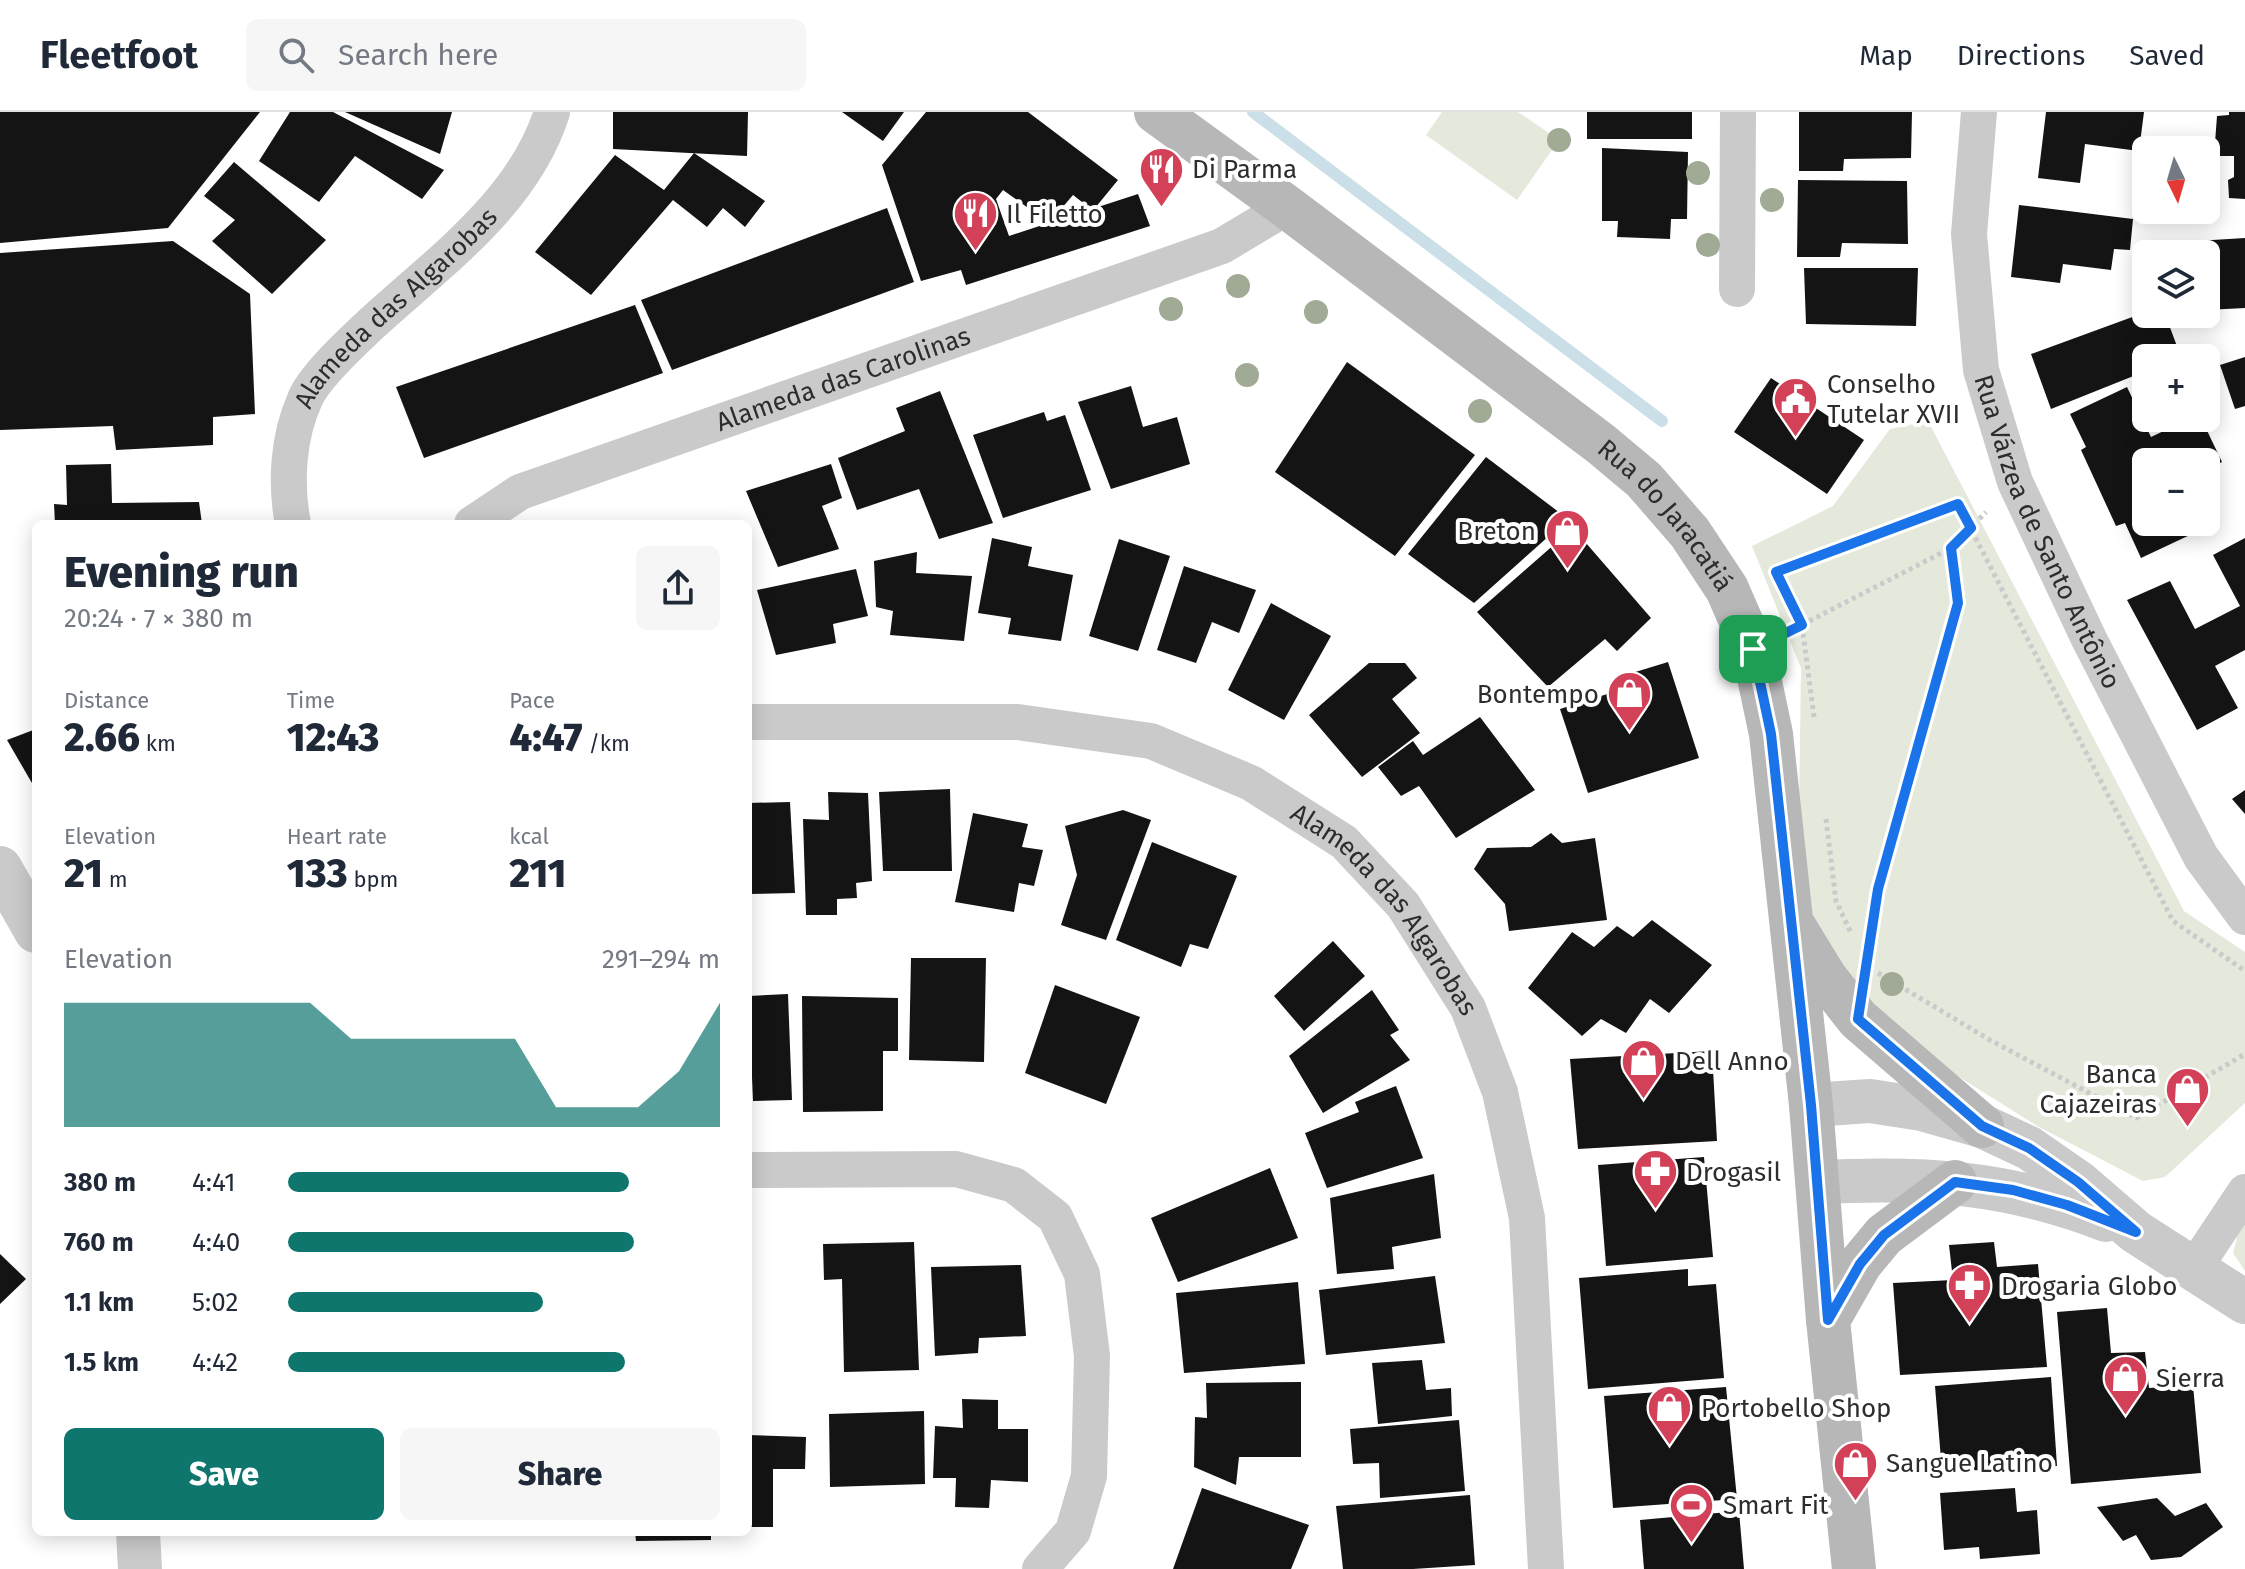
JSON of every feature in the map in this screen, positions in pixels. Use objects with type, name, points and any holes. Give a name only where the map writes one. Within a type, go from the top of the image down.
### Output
[{"type":"main road","name":"Rua do Jaracatiá","points":[[1156,112],[1601,444],[1644,480],[1690,533],[1727,589],[1753,649],[1771,734],[1811,1105],[1828,1320],[1854,1569]]},
{"type":"main road","points":[[1789,920],[1825,977],[1858,1019],[1982,1126]]},
{"type":"main road","points":[[1828,1320],[1860,1264],[1884,1235],[1955,1182]]},
{"type":"street","name":"Alameda das Algarobas","points":[[293,520],[289,449],[306,396],[347,346],[511,192],[544,137],[552,112]]},
{"type":"street","points":[[1737,289],[1738,112]]},
{"type":"street","name":"Rua Várzea de Santo Antônio","points":[[1979,112],[1969,234],[1981,370],[2015,482],[2089,639],[2201,857],[2245,917]]},
{"type":"street","name":"Alameda das Carolinas","points":[[478,520],[520,492],[1222,246],[1238,211],[1272,197]]},
{"type":"street","name":"Alameda das Algarobas","points":[[752,722],[1018,722],[1151,741],[1251,783],[1344,842],[1384,884],[1403,905],[1468,1008],[1500,1092],[1527,1218],[1546,1569]]},
{"type":"street","points":[[0,868],[32,924]]},
{"type":"street","points":[[1811,1105],[1870,1101],[1922,1109],[1982,1126],[2029,1148],[2078,1182],[2136,1232],[2245,1302]]},
{"type":"street","points":[[752,1170],[956,1169],[1014,1185],[1055,1217],[1082,1274],[1092,1356],[1089,1476],[1073,1531],[1040,1569]]},
{"type":"street","points":[[1818,1182],[1873,1179],[1955,1182],[2013,1190],[2067,1205],[2136,1232]]},
{"type":"street","points":[[2198,1274],[2245,1192]]},
{"type":"street","points":[[2198,1274],[2245,1330]]},
{"type":"street","points":[[138,1536],[140,1569]]},
{"type":"path","points":[[1753,649],[1951,548],[2015,482]]},
{"type":"path","points":[[1815,732],[1802,625],[1776,572],[1958,504],[2173,921],[2245,971]]},
{"type":"path","points":[[1866,965],[1878,889],[1958,603],[1951,548]]},
{"type":"path","points":[[1825,809],[1836,901],[1854,940]]},
{"type":"path","points":[[1860,953],[1866,965],[1990,1040],[2136,1118],[2245,1054]]},
{"type":"shaded area","points":[[1442,112],[1518,112],[1559,140],[1517,200],[1426,135]]},
{"type":"shaded area","points":[[1928,421],[2184,911],[2245,952],[2245,1103],[2165,1177],[2143,1181],[2037,1126],[1886,1031],[1838,984],[1798,883],[1801,668],[1752,546],[1833,506],[1890,429]]},
{"type":"shaded area","points":[[2245,1218],[2245,1271],[2233,1253]]},
{"type":"building","points":[[0,112],[260,112],[168,228],[0,243]]},
{"type":"building","points":[[290,112],[333,112],[444,170],[422,199],[355,156],[319,202],[259,161]]},
{"type":"building","points":[[345,112],[452,112],[440,154]]},
{"type":"building","points":[[613,112],[748,112],[747,156],[613,149]]},
{"type":"building","points":[[842,112],[904,112],[883,141]]},
{"type":"building","points":[[926,112],[1028,112],[1118,180],[1095,208],[1138,194],[1150,226],[966,285],[961,270],[921,281],[882,165]],"holes":[[[1003,190],[1049,223],[1009,236],[996,199]],[[1073,195],[1091,209],[1049,223]]]},
{"type":"building","points":[[1587,112],[1692,112],[1692,139],[1587,139]]},
{"type":"building","points":[[1799,112],[1912,112],[1911,158],[1844,159],[1843,171],[1799,171]]},
{"type":"building","points":[[2046,112],[2144,112],[2141,136],[2132,136],[2132,150],[2085,144],[2080,183],[2038,178]]},
{"type":"building","points":[[2229,112],[2245,112],[2245,199],[2229,198],[2228,180],[2234,177],[2234,156],[2220,156],[2220,136],[2216,136],[2217,116],[2229,115]]},
{"type":"building","points":[[1602,148],[1688,152],[1687,219],[1671,219],[1670,239],[1617,237],[1618,221],[1602,221]]},
{"type":"building","points":[[694,153],[765,201],[745,227],[723,208],[707,227],[673,200],[591,295],[535,252],[615,155],[664,190]]},
{"type":"building","points":[[234,162],[326,240],[272,294],[212,241],[235,220],[204,196]]},
{"type":"building","points":[[1798,180],[1907,181],[1908,244],[1842,243],[1840,257],[1797,257]]},
{"type":"building","points":[[2019,205],[2132,219],[2130,250],[2114,249],[2111,270],[2063,264],[2060,283],[2011,277]]},
{"type":"building","points":[[887,208],[914,282],[672,370],[641,300]]},
{"type":"building","points":[[2245,238],[2245,308],[2220,309],[2220,240],[2212,240]]},
{"type":"building","points":[[173,241],[250,294],[255,414],[213,417],[213,445],[116,450],[113,426],[0,430],[0,253]]},
{"type":"building","points":[[1804,268],[1918,268],[1916,326],[1806,324]]},
{"type":"building","points":[[635,305],[663,373],[424,458],[396,387]]},
{"type":"building","points":[[2132,317],[2132,328],[2170,328],[2176,344],[2132,344],[2132,377],[2051,409],[2031,354]]},
{"type":"building","points":[[2245,357],[2245,406],[2235,409],[2220,365]]},
{"type":"building","points":[[1347,362],[1475,455],[1395,556],[1275,472]]},
{"type":"building","points":[[1771,378],[1864,440],[1827,494],[1734,432]]},
{"type":"building","points":[[1131,386],[1143,427],[1177,417],[1190,464],[1111,489],[1078,402]]},
{"type":"building","points":[[2127,387],[2132,397],[2132,432],[2149,432],[2151,437],[2162,432],[2208,432],[2215,448],[2132,448],[2132,536],[2188,536],[2141,558],[2125,523],[2116,526],[2081,450],[2086,447],[2070,414]]},
{"type":"building","points":[[940,391],[993,523],[939,539],[919,489],[857,510],[838,458],[905,431],[896,408]]},
{"type":"building","points":[[1044,412],[1047,421],[1065,415],[1091,490],[1003,518],[973,435]]},
{"type":"building","points":[[1486,457],[1568,519],[1474,603],[1408,554]]},
{"type":"building","points":[[111,464],[112,503],[199,502],[201,520],[55,520],[54,504],[67,505],[66,465]]},
{"type":"building","points":[[831,464],[842,498],[822,506],[839,549],[778,567],[746,491]]},
{"type":"building","name":"Breton","points":[[1573,528],[1651,618],[1617,651],[1605,639],[1548,687],[1477,612]]},
{"type":"building","points":[[992,538],[1032,547],[1028,566],[1073,575],[1061,641],[1008,634],[1011,618],[978,613]]},
{"type":"building","points":[[2245,538],[2245,650],[2215,666],[2238,708],[2197,730],[2127,600],[2170,581],[2195,629],[2240,606],[2213,555]]},
{"type":"building","points":[[1119,539],[1170,556],[1138,651],[1089,636]]},
{"type":"building","points":[[917,552],[916,573],[972,576],[964,641],[890,635],[893,611],[876,607],[874,561]]},
{"type":"building","points":[[1184,566],[1256,590],[1239,633],[1212,622],[1196,663],[1157,650]]},
{"type":"building","points":[[856,569],[868,616],[833,624],[836,643],[776,655],[757,590]]},
{"type":"building","points":[[1271,603],[1331,636],[1284,720],[1228,690]]},
{"type":"building","name":"Bontempo","points":[[1668,662],[1699,758],[1588,793],[1560,709],[1623,689],[1619,677]]},
{"type":"building","points":[[1369,663],[1405,663],[1417,678],[1392,699],[1420,733],[1362,777],[1309,715]]},
{"type":"building","points":[[1480,717],[1535,790],[1456,838],[1419,786],[1401,796],[1378,767],[1413,741],[1423,755]]},
{"type":"building","points":[[32,731],[32,783],[7,740]]},
{"type":"building","points":[[950,789],[952,871],[883,871],[879,792]]},
{"type":"building","points":[[2245,790],[2245,814],[2232,799]]},
{"type":"building","points":[[828,792],[868,793],[872,881],[856,883],[857,898],[837,899],[837,915],[806,915],[803,819],[829,820]]},
{"type":"building","points":[[790,802],[795,893],[752,894],[752,803]]},
{"type":"building","points":[[1123,810],[1151,820],[1106,940],[1061,925],[1077,875],[1065,826]]},
{"type":"building","points":[[973,813],[1028,824],[1022,847],[1043,850],[1034,886],[1019,883],[1014,912],[955,902]]},
{"type":"building","points":[[1551,833],[1562,843],[1595,838],[1607,920],[1509,931],[1505,904],[1474,869],[1487,848],[1531,847]]},
{"type":"building","points":[[1152,842],[1237,876],[1208,949],[1190,944],[1181,967],[1116,940]]},
{"type":"building","points":[[1652,920],[1712,965],[1669,1013],[1650,999],[1626,1033],[1601,1019],[1582,1036],[1528,988],[1572,932],[1594,947],[1617,926],[1633,937]]},
{"type":"building","points":[[1333,941],[1365,976],[1304,1031],[1274,996]]},
{"type":"building","points":[[911,958],[986,958],[984,1062],[909,1060]]},
{"type":"building","points":[[1055,985],[1140,1017],[1106,1104],[1025,1073]]},
{"type":"building","points":[[1372,990],[1399,1030],[1390,1035],[1410,1060],[1323,1113],[1289,1056]]},
{"type":"building","points":[[788,994],[792,1100],[753,1101],[752,996]]},
{"type":"building","points":[[802,996],[898,998],[898,1051],[883,1051],[883,1111],[803,1112]]},
{"type":"building","name":"Dell Anno","points":[[1712,1051],[1717,1141],[1578,1149],[1570,1059]]},
{"type":"building","points":[[1396,1086],[1423,1158],[1327,1188],[1305,1133],[1359,1112],[1355,1102]]},
{"type":"building","name":"Drogasil","points":[[1704,1157],[1713,1257],[1606,1266],[1598,1165]]},
{"type":"building","points":[[1270,1168],[1298,1238],[1178,1282],[1151,1218]]},
{"type":"building","points":[[1434,1174],[1441,1238],[1392,1247],[1394,1269],[1337,1274],[1330,1198]]},
{"type":"building","points":[[914,1242],[919,1370],[844,1372],[842,1279],[824,1280],[823,1244]]},
{"type":"building","name":"Drogaria Globo","points":[[1994,1242],[1997,1267],[2038,1264],[2047,1367],[1900,1375],[1893,1283],[1953,1280],[1949,1245]]},
{"type":"building","points":[[0,1254],[26,1279],[0,1304]]},
{"type":"building","points":[[1021,1265],[1026,1336],[979,1338],[978,1353],[935,1356],[931,1267]]},
{"type":"building","points":[[1688,1269],[1688,1286],[1716,1284],[1724,1378],[1588,1389],[1579,1278]]},
{"type":"building","points":[[1435,1276],[1445,1343],[1326,1355],[1319,1290]]},
{"type":"building","points":[[1298,1282],[1305,1364],[1184,1373],[1176,1293]]},
{"type":"building","points":[[2107,1308],[2111,1353],[2145,1352],[2149,1388],[2193,1385],[2201,1473],[2071,1484],[2057,1312]]},
{"type":"building","points":[[1422,1360],[1426,1390],[1451,1388],[1452,1416],[1378,1424],[1372,1363]]},
{"type":"building","points":[[2051,1377],[2057,1466],[1942,1472],[1935,1386]]},
{"type":"building","points":[[1301,1382],[1301,1457],[1239,1457],[1236,1485],[1194,1467],[1195,1417],[1207,1418],[1206,1383]]},
{"type":"building","name":"Portobello Shop","points":[[1726,1387],[1737,1499],[1613,1508],[1604,1396]]},
{"type":"building","points":[[962,1399],[998,1400],[998,1429],[1028,1429],[1028,1482],[991,1480],[989,1508],[955,1507],[956,1478],[933,1478],[935,1426],[963,1428]]},
{"type":"building","points":[[924,1411],[925,1484],[830,1487],[829,1414]]},
{"type":"building","points":[[1459,1420],[1465,1491],[1380,1498],[1379,1463],[1353,1464],[1350,1429]]},
{"type":"building","points":[[752,1435],[806,1437],[805,1469],[773,1469],[773,1527],[752,1527]]},
{"type":"building","points":[[1202,1488],[1309,1525],[1291,1569],[1173,1569]]},
{"type":"building","points":[[2015,1488],[2017,1512],[2037,1510],[2040,1554],[1980,1559],[1979,1547],[1944,1550],[1940,1493]]},
{"type":"building","points":[[1470,1495],[1475,1565],[1343,1569],[1336,1506]]},
{"type":"building","points":[[2157,1498],[2175,1516],[2206,1503],[2223,1527],[2181,1557],[2151,1560],[2136,1535],[2123,1541],[2097,1507]]},
{"type":"building","name":"Smart Fit","points":[[1739,1511],[1744,1569],[1644,1569],[1640,1520]]},
{"type":"building","points":[[635,1536],[711,1536],[711,1540],[636,1541]]},
{"type":"waterway","points":[[1253,112],[1662,421]]},
{"type":"place","name":"Di Parma","points":[[1161,208]]},
{"type":"place","name":"Il Filetto","points":[[975,253]]},
{"type":"place","name":"Conselho Tutelar XVII","points":[[1796,438]]},
{"type":"place","name":"Breton","points":[[1567,570]]},
{"type":"place","name":"Bontempo","points":[[1630,733]]},
{"type":"place","name":"Dell Anno","points":[[1644,1100]]},
{"type":"place","name":"Banca Cajazeiras","points":[[2188,1128]]},
{"type":"place","name":"Drogasil","points":[[1655,1211]]},
{"type":"place","name":"Drogaria Globo","points":[[1970,1325]]},
{"type":"place","name":"Sierra","points":[[2125,1417]]},
{"type":"place","name":"Portobello Shop","points":[[1670,1447]]},
{"type":"place","name":"Sangue Latino","points":[[1855,1502]]},
{"type":"place","name":"Smart Fit","points":[[1692,1544]]},
{"type":"route","points":[[1958,504],[1971,528],[1951,548],[1958,603],[1878,889],[1858,1019],[1982,1126],[2029,1148],[2078,1182],[2136,1232],[2067,1205],[2013,1190],[1955,1182],[1884,1235],[1860,1264],[1828,1320],[1811,1105],[1771,734],[1753,649],[1802,625],[1776,572],[1958,504]]}]
